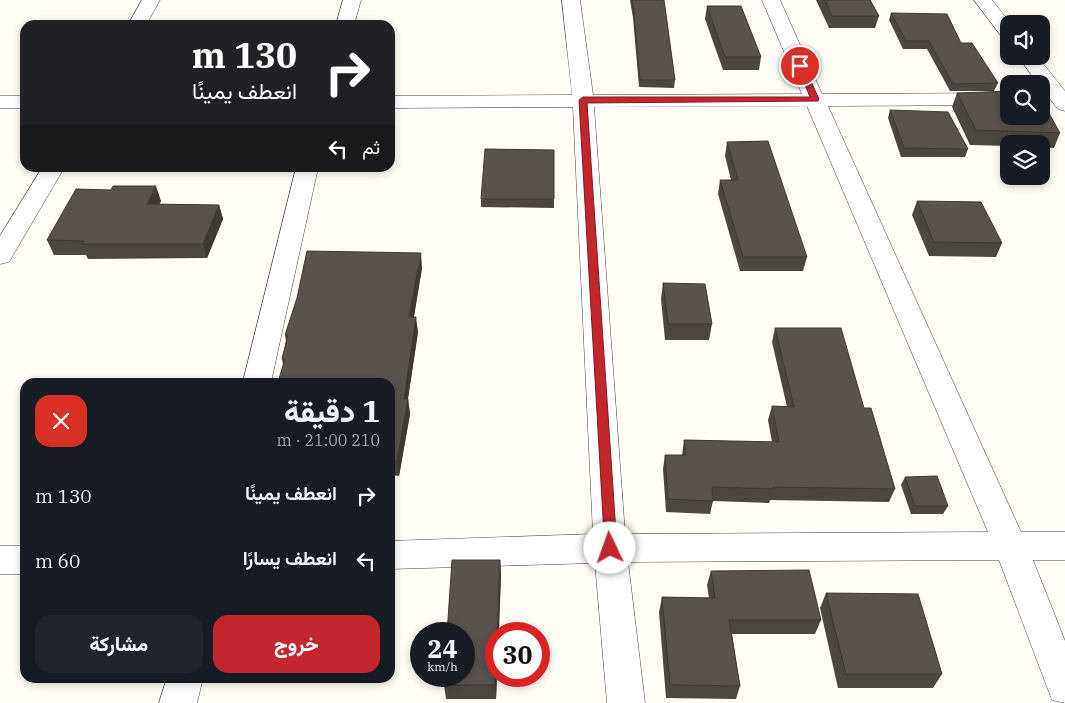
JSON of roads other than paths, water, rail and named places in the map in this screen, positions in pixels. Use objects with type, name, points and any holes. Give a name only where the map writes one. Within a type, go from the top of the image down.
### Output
[{"type":"street","points":[[140,20],[151,0]]},
{"type":"street","points":[[346,20],[352,0]]},
{"type":"street","points":[[571,0],[583,100],[610,548],[626,703]]},
{"type":"street","points":[[771,0],[1010,545],[1065,687]]},
{"type":"street","points":[[983,0],[1000,22]]},
{"type":"street","points":[[1033,65],[1058,100]]},
{"type":"street","points":[[395,102],[1000,99]]},
{"type":"street","points":[[0,102],[20,102]]},
{"type":"street","points":[[0,256],[51,172]]},
{"type":"street","points":[[258,378],[306,172]]},
{"type":"street","points":[[395,555],[610,548],[1065,546]]},
{"type":"street","points":[[0,560],[20,560]]},
{"type":"street","points":[[178,703],[184,683]]}]
